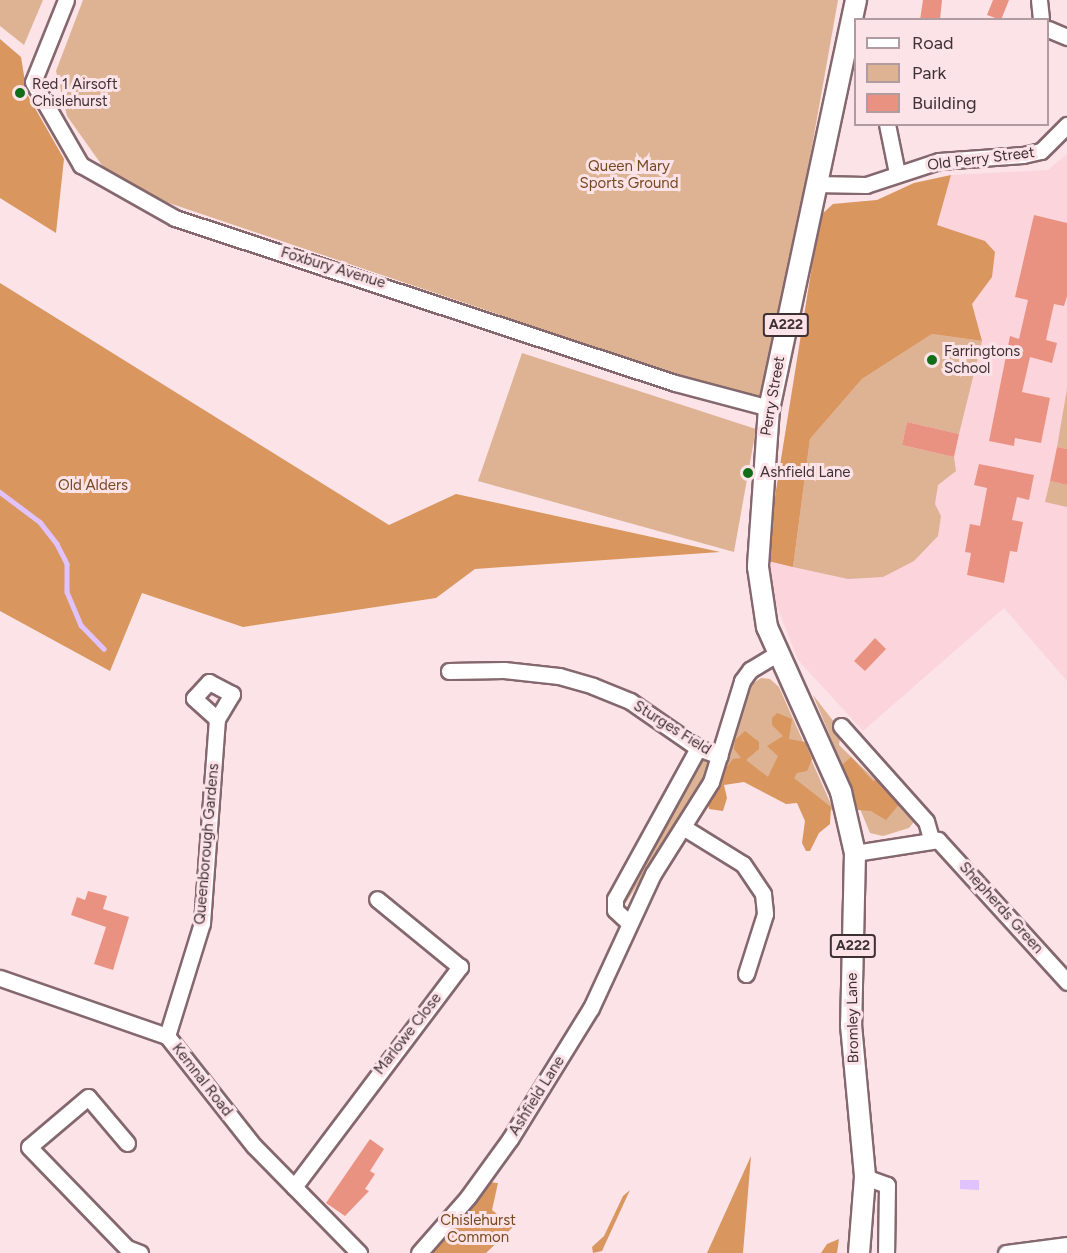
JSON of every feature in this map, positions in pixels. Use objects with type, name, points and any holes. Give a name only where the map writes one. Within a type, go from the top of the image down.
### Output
[{"type":"main road","name":"Perry Street","points":[[777,654],[767,627],[758,567],[770,408],[815,184],[856,0]]},
{"type":"main road","name":"Bromley Lane","points":[[777,654],[835,778],[855,853],[851,1025],[865,1177],[859,1253]]},
{"type":"street","name":"Foxbury Avenue","points":[[66,0],[33,82],[81,165],[175,218],[685,386],[770,408]]},
{"type":"street","points":[[1039,0],[1041,18]]},
{"type":"street","points":[[1049,30],[1067,37]]},
{"type":"street","name":"Old Perry Street","points":[[815,184],[866,185],[939,161],[1041,151],[1067,125]]},
{"type":"street","points":[[887,126],[897,173]]},
{"type":"street","name":"Ashfield Lane","points":[[419,1253],[468,1197],[510,1139],[591,1008],[629,923],[683,826],[711,782],[742,681],[750,670],[777,654]]},
{"type":"street","name":"Sturges Field","points":[[449,671],[504,670],[559,676],[593,686],[630,701],[698,748],[720,756]]},
{"type":"street","name":"Queenborough Gardens","points":[[168,1036],[202,923],[217,719]]},
{"type":"street","name":"Shepherds Green","points":[[841,726],[926,821],[931,839],[950,850],[1067,982]]},
{"type":"street","points":[[629,923],[615,910],[615,899],[698,748]]},
{"type":"street","points":[[683,826],[743,864],[763,894],[765,914],[746,974]]},
{"type":"street","points":[[855,853],[931,839]]},
{"type":"street","name":"Marlowe Close","points":[[294,1187],[460,967],[378,899]]},
{"type":"street","name":"Kemnal Road","points":[[0,978],[168,1036],[254,1146],[359,1253]]},
{"type":"street","points":[[127,1143],[88,1097],[29,1147],[127,1248],[140,1253]]},
{"type":"street","points":[[865,1177],[887,1185],[886,1253]]},
{"type":"street","points":[[1006,1253],[1067,1245]]},
{"type":"shaded area","name":"Farringtons School","points":[[1067,154],[1067,681],[1004,608],[863,731],[798,660],[767,581],[774,503],[820,216],[833,204],[877,200],[914,183],[951,175],[1048,170]]},
{"type":"shaded area","points":[[960,1180],[979,1180],[979,1190],[960,1189]]},
{"type":"green space","points":[[0,0],[43,0],[24,45],[0,26]]},
{"type":"green space","name":"Queen Mary Sports Ground","points":[[83,0],[838,0],[766,405],[116,185],[67,116],[56,71]]},
{"type":"green space","points":[[0,39],[21,57],[27,94],[64,159],[56,233],[0,198]]},
{"type":"green space","points":[[951,175],[937,225],[985,241],[995,252],[992,277],[972,304],[982,341],[932,334],[862,379],[810,439],[793,567],[768,561],[774,503],[820,216],[833,204],[877,200],[914,183]]},
{"type":"green space","name":"Old Alders","points":[[0,283],[389,525],[456,494],[720,552],[475,569],[436,598],[243,627],[142,593],[110,671],[0,611]]},
{"type":"green space","points":[[932,334],[982,341],[959,434],[907,422],[902,445],[954,457],[956,471],[938,485],[935,504],[941,516],[938,536],[914,561],[883,577],[848,579],[793,567],[810,439],[862,379]]},
{"type":"green space","points":[[522,353],[756,429],[734,552],[478,481]]},
{"type":"green space","points":[[1067,389],[1067,449],[1057,447]]},
{"type":"green space","points":[[1050,481],[1067,485],[1067,507],[1045,502]]},
{"type":"green space","points":[[761,678],[770,679],[779,687],[834,811],[744,775],[719,781],[749,686]]},
{"type":"green space","points":[[813,695],[841,731],[839,745],[916,819],[909,828],[883,836],[870,833]]},
{"type":"green space","points":[[777,713],[792,719],[789,739],[805,742],[812,759],[807,771],[797,773],[794,778],[831,807],[830,824],[819,833],[810,851],[806,851],[802,843],[805,821],[797,803],[786,804],[744,782],[724,785],[727,798],[723,811],[709,809],[708,804],[724,770],[733,759],[741,758],[734,749],[735,740],[745,731],[759,742],[759,749],[746,760],[768,777],[778,756],[767,746],[783,736],[772,725],[772,718]]},
{"type":"green space","points":[[851,757],[873,781],[880,778],[902,801],[886,820],[871,811],[858,810],[842,765]]},
{"type":"green space","points":[[702,760],[709,763],[698,789],[624,906],[621,904]]},
{"type":"green space","points":[[751,1156],[743,1253],[707,1253]]},
{"type":"green space","name":"Chislehurst Common","points":[[488,1182],[498,1183],[492,1210],[513,1227],[486,1253],[427,1253]]},
{"type":"green space","points":[[630,1190],[602,1251],[593,1253],[592,1247],[604,1236],[623,1196]]},
{"type":"green space","points":[[839,1239],[837,1253],[821,1253],[827,1244]]},
{"type":"building","points":[[923,0],[942,0],[940,18],[920,18]]},
{"type":"building","points":[[993,0],[1009,0],[1002,18],[987,15]]},
{"type":"building","points":[[1034,215],[1067,223],[1067,296],[1064,306],[1054,304],[1046,340],[1057,343],[1052,363],[1030,357],[1022,392],[1050,398],[1041,443],[1015,438],[1014,446],[989,441],[1010,336],[1019,339],[1028,300],[1015,297]]},
{"type":"building","points":[[907,422],[959,434],[954,457],[902,445]]},
{"type":"building","points":[[1057,447],[1067,449],[1067,485],[1050,481]]},
{"type":"building","points":[[979,464],[1034,475],[1029,500],[1017,497],[1012,520],[1023,522],[1017,552],[1010,551],[1004,583],[967,575],[971,553],[965,552],[970,524],[980,526],[987,488],[974,485]]},
{"type":"building","points":[[875,638],[886,649],[865,671],[854,661]]},
{"type":"building","points":[[88,891],[107,896],[103,909],[129,917],[113,970],[94,964],[106,927],[71,915],[77,897],[85,900]]},
{"type":"building","points":[[370,1139],[384,1149],[370,1171],[375,1174],[365,1189],[369,1191],[345,1216],[326,1203]]},
{"type":"waterway","points":[[0,492],[40,522],[57,544],[67,564],[67,592],[81,625],[104,649]]},
{"type":"place","name":"Red 1 Airsoft Chislehurst","points":[[20,93]]},
{"type":"place","name":"Farringtons School","points":[[932,360]]},
{"type":"place","name":"Ashfield Lane","points":[[748,473]]}]
